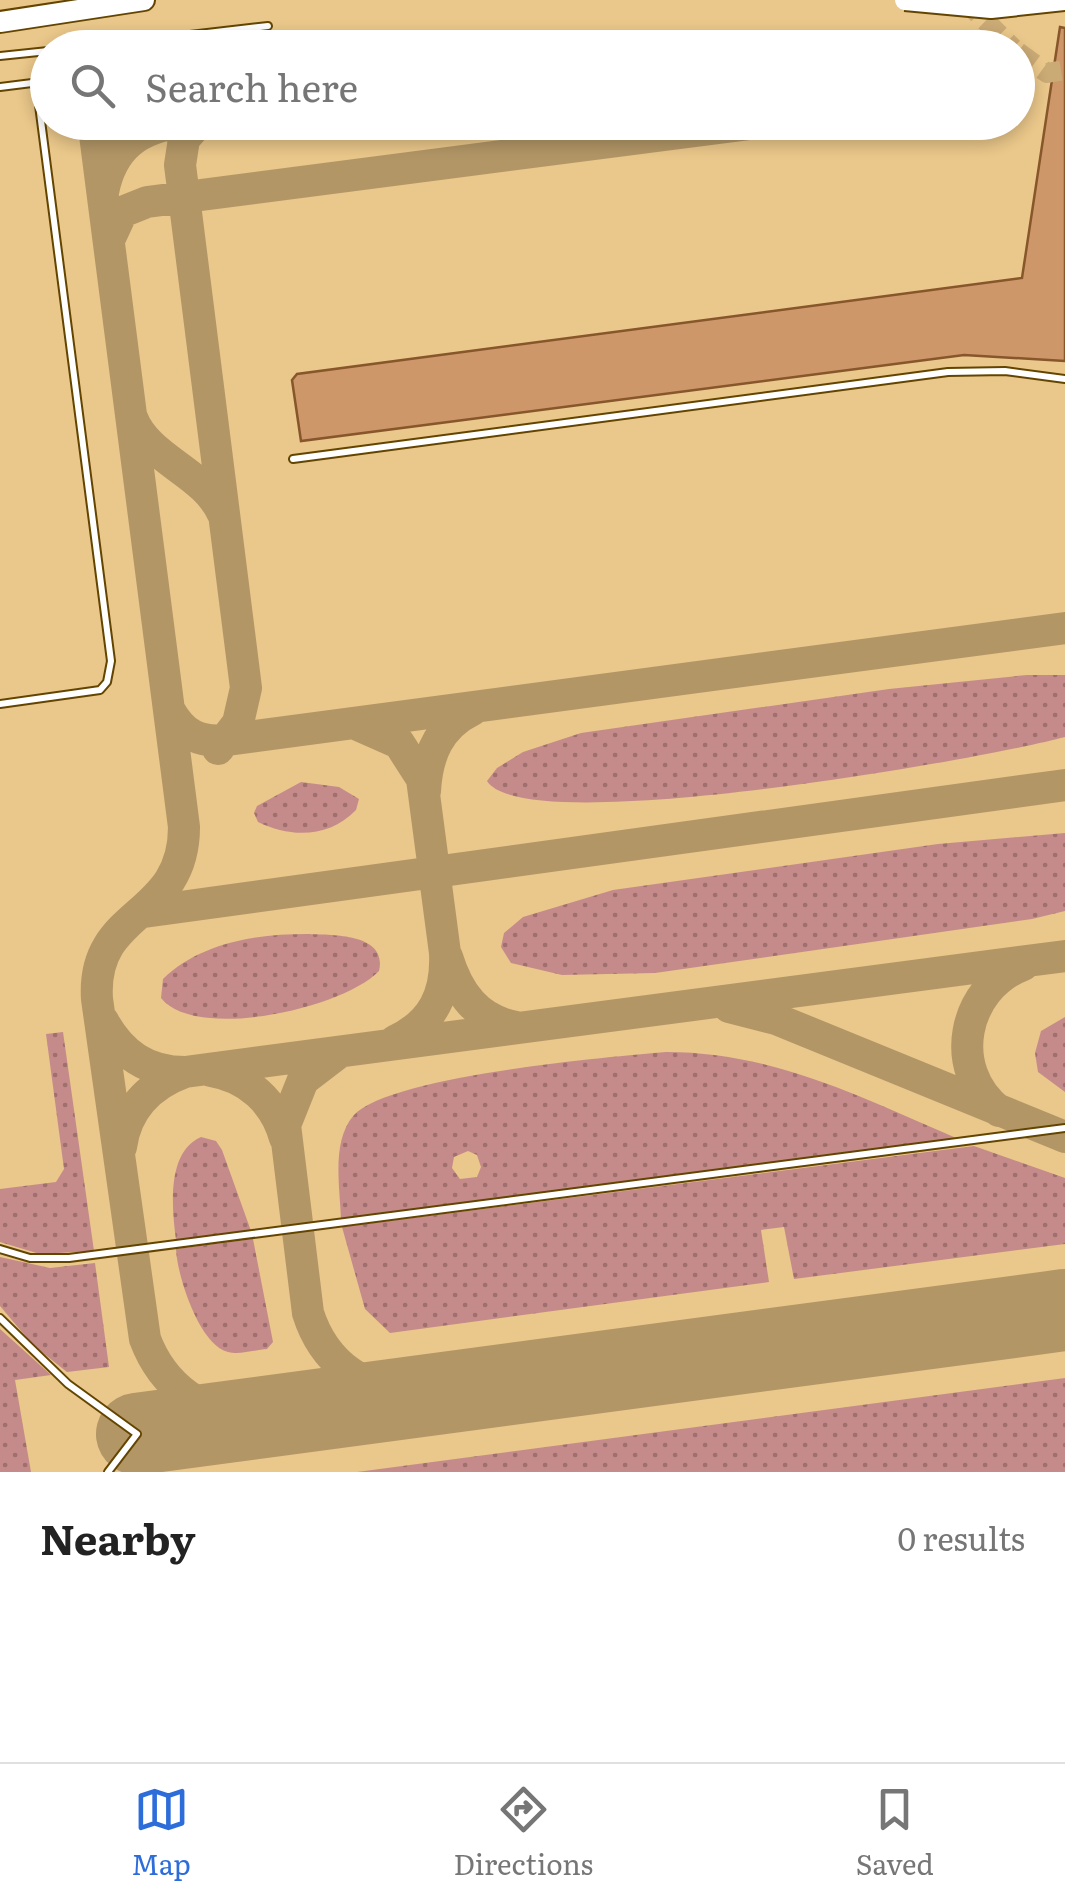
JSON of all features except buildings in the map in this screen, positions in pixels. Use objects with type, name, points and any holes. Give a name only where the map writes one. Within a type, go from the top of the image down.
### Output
[{"type":"highway","points":[[0,22],[144,0]]},
{"type":"highway","points":[[906,0],[969,8],[1065,0]]},
{"type":"lane","points":[[233,30],[268,26]]},
{"type":"lane","points":[[0,56],[30,53]]},
{"type":"lane","points":[[0,87],[30,83]]},
{"type":"lane","points":[[0,704],[100,690],[107,682],[111,661],[44,140]]},
{"type":"lane","points":[[293,459],[948,372],[1006,371],[1065,379]]},
{"type":"lane","points":[[0,1249],[30,1258],[69,1258],[1065,1128]]},
{"type":"lane","points":[[0,1318],[68,1384],[137,1434],[108,1472]]},
{"type":"shaded area","points":[[1027,675],[1065,675],[1065,737],[858,776],[666,799],[583,802],[520,797],[487,781],[497,768],[523,752],[581,733],[889,689]]},
{"type":"shaded area","points":[[301,782],[339,787],[359,799],[356,810],[334,826],[309,832],[283,831],[258,822],[254,813],[257,806]]},
{"type":"shaded area","points":[[1065,833],[1065,911],[1032,919],[655,973],[562,975],[511,963],[501,947],[504,933],[523,917],[613,890],[938,844]]},
{"type":"shaded area","points":[[268,936],[343,936],[367,943],[380,959],[379,971],[335,997],[270,1015],[205,1018],[179,1011],[161,998],[163,979],[211,949]]},
{"type":"shaded area","points":[[1065,1017],[1065,1092],[1038,1072],[1035,1053],[1041,1031]]},
{"type":"shaded area","points":[[63,1032],[94,1251],[40,1254],[0,1242],[0,1189],[56,1182],[64,1169],[46,1034]]},
{"type":"shaded area","points":[[666,1052],[705,1054],[779,1068],[956,1138],[341,1219],[338,1165],[342,1138],[354,1115],[375,1101],[453,1079]],"holes":[[[468,1151],[477,1155],[481,1167],[477,1177],[460,1179],[452,1168],[454,1157]]]},
{"type":"shaded area","points":[[201,1137],[216,1141],[222,1150],[251,1231],[176,1240],[173,1198],[177,1168],[190,1144]]},
{"type":"shaded area","points":[[974,1146],[1065,1178],[1065,1244],[794,1279],[784,1227],[761,1230],[769,1282],[390,1333],[365,1309],[342,1227]]},
{"type":"shaded area","points":[[253,1239],[273,1342],[267,1349],[228,1352],[217,1347],[199,1323],[180,1275],[176,1249]]},
{"type":"shaded area","points":[[0,1257],[50,1268],[95,1263],[109,1367],[67,1372],[33,1345],[0,1306]]},
{"type":"shaded area","points":[[0,1329],[51,1375],[15,1380],[31,1472],[0,1472]]},
{"type":"shaded area","points":[[1065,1378],[1065,1472],[357,1472]]},
{"type":"taxiway","points":[[96,140],[184,827],[180,858],[170,881],[108,947],[99,969],[97,999],[145,1339],[162,1371],[187,1395],[218,1411],[253,1418]]},
{"type":"taxiway","points":[[103,192],[113,163],[132,140]]},
{"type":"taxiway","points":[[184,140],[180,165],[246,688],[238,723],[218,749]]},
{"type":"taxiway","points":[[109,240],[122,212],[147,202],[625,140]]},
{"type":"taxiway","points":[[132,418],[150,445],[203,487],[223,514]]},
{"type":"taxiway","points":[[170,711],[180,726],[193,735],[226,740],[1065,628]]},
{"type":"taxiway","points":[[425,791],[437,743],[451,724],[472,710]]},
{"type":"taxiway","points":[[356,724],[399,743],[422,779],[445,953],[443,982],[435,1006],[419,1025],[395,1041]]},
{"type":"taxiway","points":[[144,912],[1065,785]]},
{"type":"taxiway","points":[[103,1021],[118,1043],[136,1059],[159,1069],[185,1072],[1065,956]]},
{"type":"taxiway","points":[[447,957],[471,1003],[490,1018],[516,1027]]},
{"type":"taxiway","points":[[999,1111],[982,1094],[972,1074],[967,1052],[969,1031],[986,992],[1023,965]]},
{"type":"taxiway","points":[[729,1007],[776,1019],[1065,1137]]},
{"type":"taxiway","points":[[337,1054],[303,1080],[285,1125],[308,1313],[325,1348],[350,1373],[382,1389],[419,1397]]},
{"type":"taxiway","points":[[211,1071],[237,1079],[258,1093],[274,1113],[285,1138]]},
{"type":"taxiway","points":[[121,1147],[128,1121],[141,1100],[185,1072]]},
{"type":"runway","points":[[137,1434],[1065,1310]]},
{"type":"tunnel","points":[[964,0],[995,30]]},
{"type":"tunnel","points":[[1035,64],[1047,73],[1065,70]]}]
